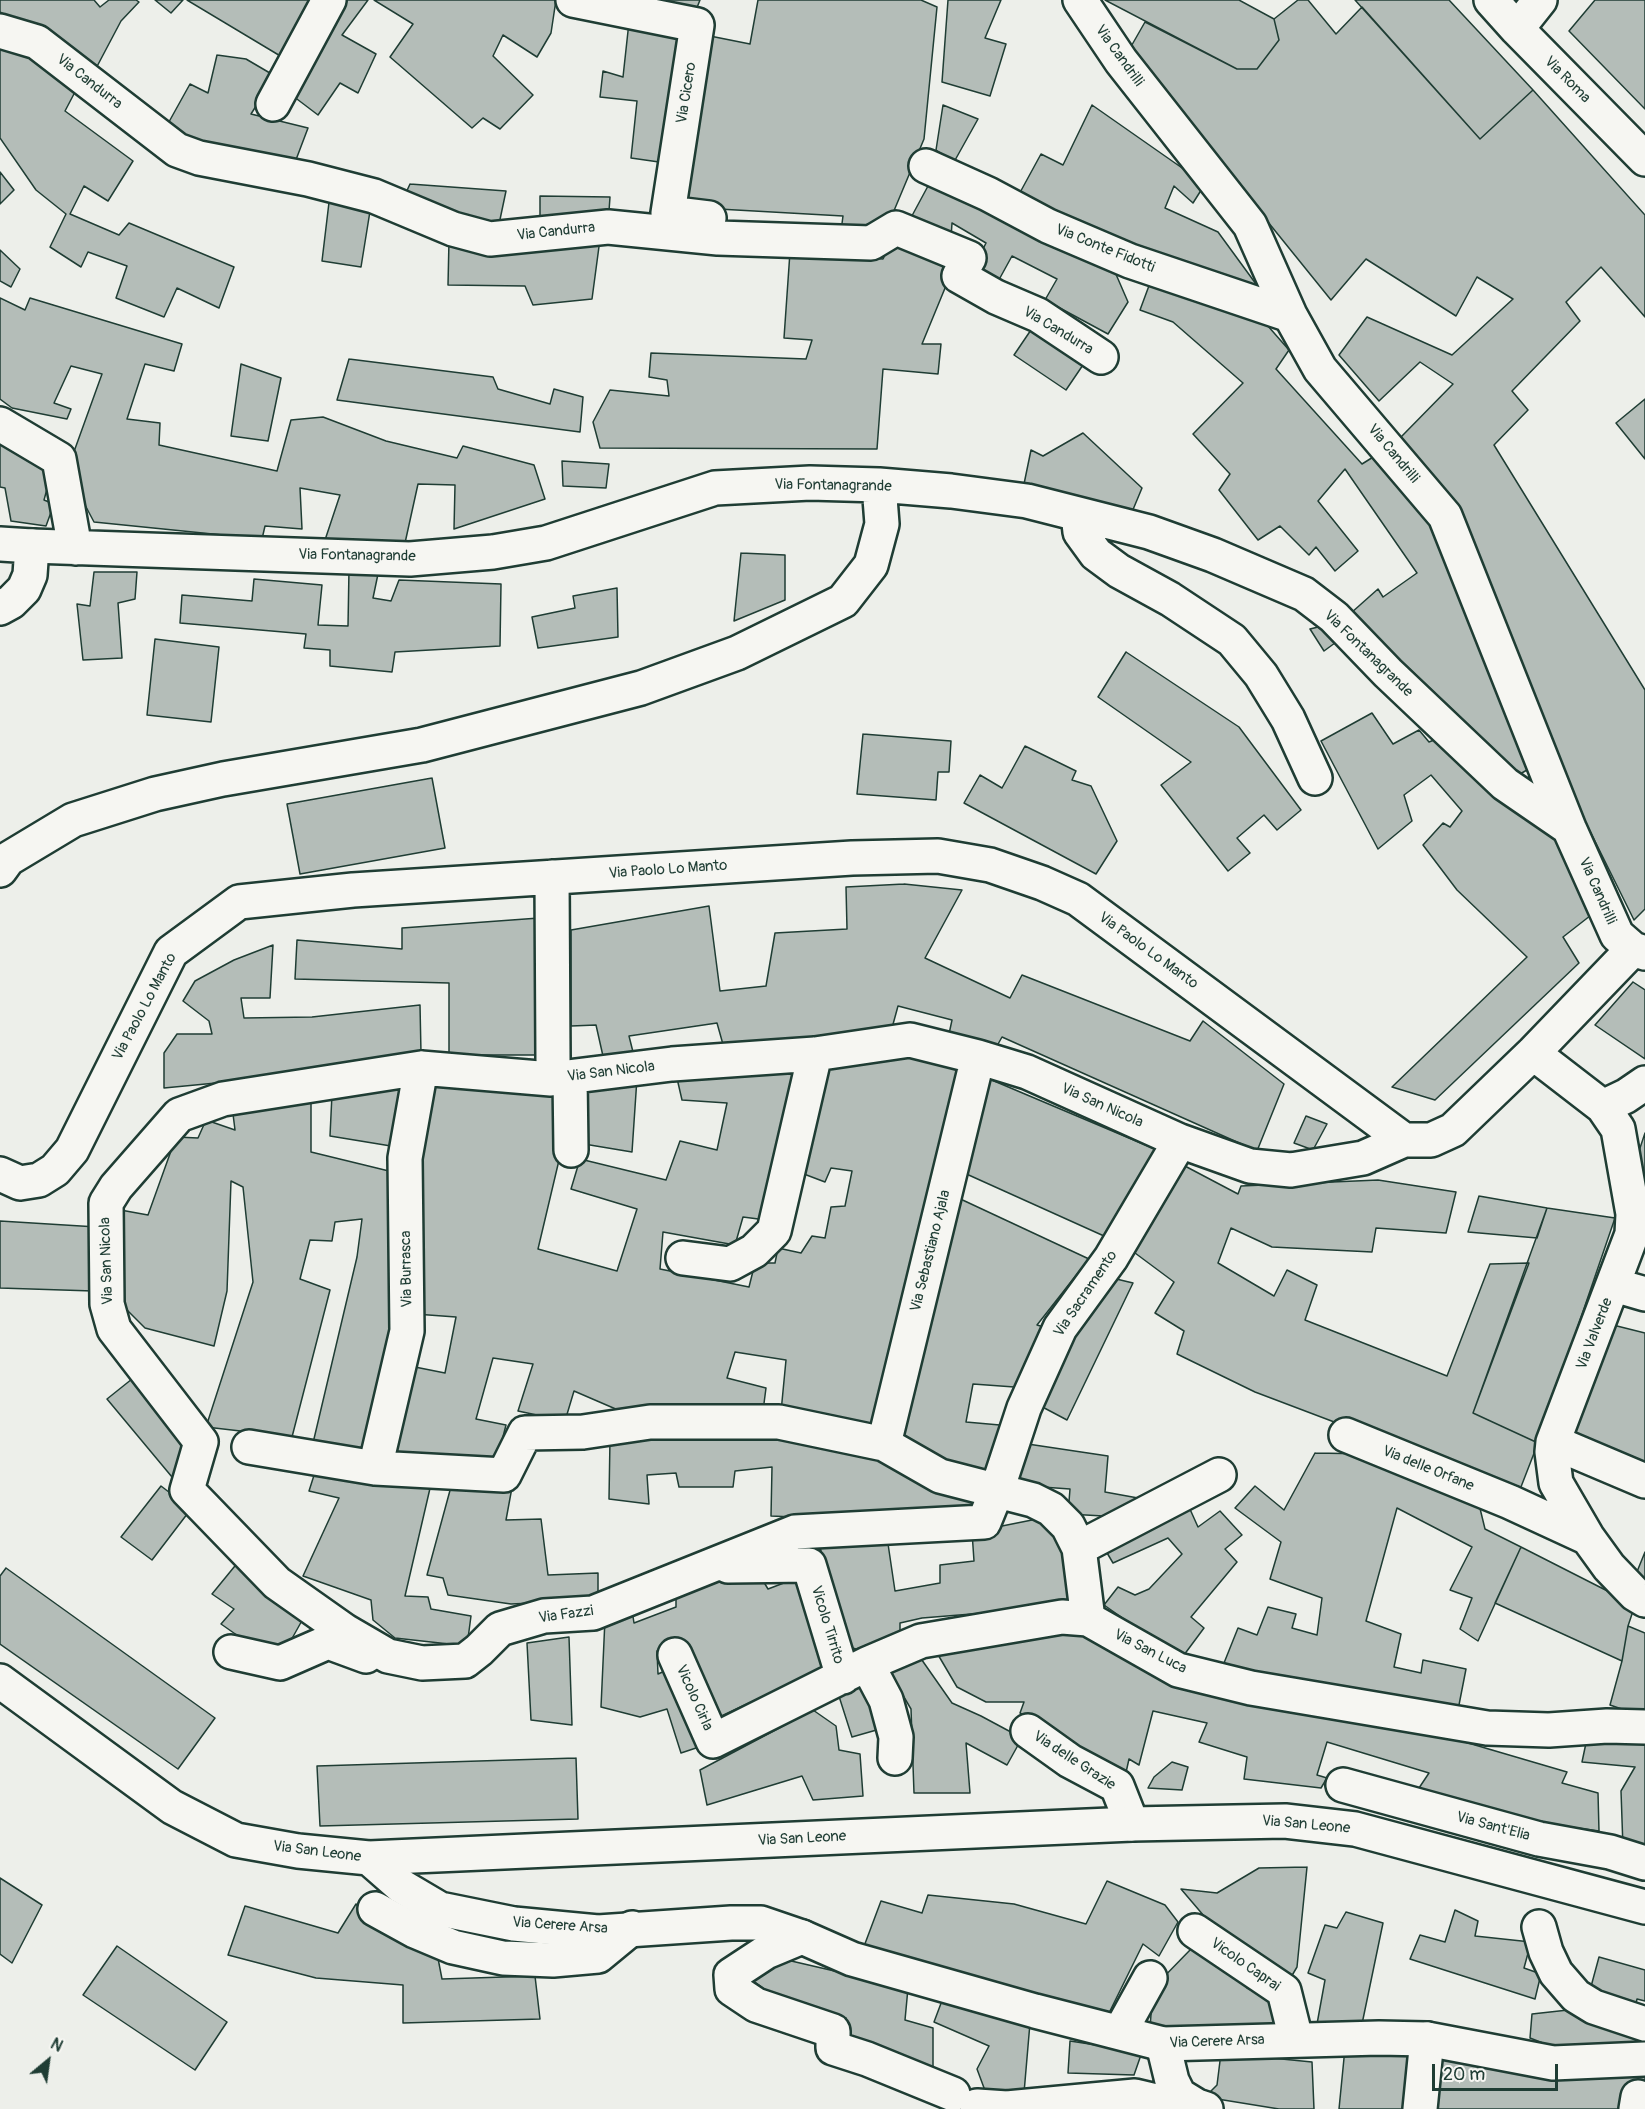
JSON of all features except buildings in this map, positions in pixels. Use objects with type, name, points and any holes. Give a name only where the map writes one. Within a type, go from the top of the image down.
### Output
[{"type":"street","points":[[273,104],[329,0]]},
{"type":"street","name":"Via Cicero","points":[[573,0],[697,25],[668,213],[721,219],[718,238]]},
{"type":"street","name":"Via Candrilli","points":[[1080,0],[1121,61],[1250,225],[1290,315],[1320,369],[1445,516],[1569,828],[1617,935],[1639,951]]},
{"type":"street","name":"Via Roma","points":[[1491,0],[1517,30],[1645,159]]},
{"type":"street","points":[[1517,30],[1540,0]]},
{"type":"street","name":"Via Candurra","points":[[0,31],[37,42],[177,150],[199,158],[308,179],[374,196],[453,228],[490,239],[608,227],[718,238],[871,243],[896,228],[969,258],[959,276],[996,297],[1038,315],[1101,357]]},
{"type":"street","name":"Via Conte Fidotti","points":[[926,166],[988,194],[1047,226],[1130,261],[1290,315]]},
{"type":"street","points":[[0,424],[60,459],[75,548]]},
{"type":"street","name":"Via Fontanagrande","points":[[0,544],[410,559],[493,552],[546,543],[715,488],[810,483],[879,485],[951,491],[1016,500],[1149,532],[1213,555],[1304,594],[1334,617],[1388,673],[1505,784],[1569,828]]},
{"type":"street","points":[[0,870],[8,859],[72,820],[155,794],[223,779],[422,745],[641,688],[737,653],[843,601],[871,565],[882,524],[879,485]]},
{"type":"street","points":[[1078,514],[1080,532],[1096,554],[1119,572],[1170,599],[1232,640],[1261,675],[1288,719],[1315,777]]},
{"type":"street","points":[[0,608],[11,602],[24,589],[30,576],[32,546]]},
{"type":"street","name":"Via Paolo Lo Manto","points":[[0,1174],[20,1183],[39,1180],[55,1170],[72,1150],[171,952],[239,902],[353,890],[863,858],[938,856],[990,865],[1042,883],[1078,899],[1404,1140]]},
{"type":"street","points":[[552,877],[561,1068],[571,1149]]},
{"type":"street","points":[[1404,1140],[1431,1140],[1453,1130],[1639,951]]},
{"type":"street","name":"Via San Nicola","points":[[201,1442],[114,1329],[106,1304],[106,1203],[116,1187],[179,1115],[223,1099],[421,1068],[551,1079],[561,1068],[672,1064],[815,1054],[910,1040],[1027,1072],[1180,1141],[1250,1166],[1291,1170],[1363,1158],[1404,1140]]},
{"type":"street","points":[[1533,1053],[1603,1107],[1626,1096],[1645,1083]]},
{"type":"street","points":[[683,1258],[730,1264],[754,1251],[774,1231],[815,1054]]},
{"type":"street","name":"Via Sebastiano Ajala","points":[[884,1444],[978,1057]]},
{"type":"street","name":"Via Burrasca","points":[[375,1468],[407,1332],[405,1158],[421,1068]]},
{"type":"street","name":"Via Valverde","points":[[1553,1447],[1639,1216],[1618,1129],[1603,1107]]},
{"type":"street","name":"Via Sacramento","points":[[998,1490],[1024,1408],[1060,1328],[1111,1258],[1180,1141]]},
{"type":"street","points":[[1614,1285],[1645,1294]]},
{"type":"street","points":[[249,1447],[375,1468],[504,1475],[525,1433],[583,1432],[650,1422],[779,1422],[884,1444],[940,1476],[1033,1500],[1051,1509],[1068,1526],[1079,1548],[1088,1619]]},
{"type":"street","name":"Via delle Orfane","points":[[1346,1435],[1510,1502],[1588,1538]]},
{"type":"street","name":"Via Fazzi","points":[[201,1442],[187,1490],[278,1583],[345,1631],[388,1656],[422,1663],[465,1661],[500,1629],[544,1616],[593,1613],[795,1532],[984,1522],[998,1490]]},
{"type":"street","points":[[1640,1597],[1608,1567],[1556,1483],[1553,1447],[1645,1481]]},
{"type":"street","points":[[1079,1548],[1219,1475]]},
{"type":"street","name":"Vicolo Tirrito","points":[[709,1566],[809,1565],[855,1670]]},
{"type":"street","name":"Via San Luca","points":[[713,1741],[855,1670],[921,1641],[1062,1617],[1088,1619],[1178,1670],[1251,1688],[1487,1728],[1549,1730],[1606,1726],[1645,1727]]},
{"type":"street","points":[[231,1652],[280,1663],[328,1642],[367,1657],[388,1656]]},
{"type":"street","name":"Vicolo Cirla","points":[[675,1655],[713,1741]]},
{"type":"street","points":[[855,1670],[886,1700],[896,1737],[895,1758]]},
{"type":"street","name":"Via San Leone","points":[[0,1681],[172,1807],[236,1840],[298,1851],[369,1858],[1132,1824],[1285,1821],[1355,1829],[1645,1906]]},
{"type":"street","name":"Via delle Grazie","points":[[1028,1731],[1070,1761],[1117,1786],[1132,1824]]},
{"type":"street","name":"Via Sant'Elia","points":[[1343,1785],[1539,1839],[1610,1852],[1645,1863]]},
{"type":"street","name":"Via Cerere Arsa","points":[[369,1858],[401,1886],[440,1908],[514,1924],[598,1932],[632,1928],[761,1923],[802,1937],[852,1959],[1035,2011],[1120,2031],[1163,2044],[1296,2039],[1426,2039],[1641,2080]]},
{"type":"street","points":[[375,1909],[415,1931],[453,1947],[503,1958],[553,1960],[598,1956],[632,1928]]},
{"type":"street","points":[[1539,1927],[1546,1952],[1556,1973],[1576,1996],[1594,2007],[1645,2024]]},
{"type":"street","name":"Vicolo Caprai","points":[[1195,1931],[1284,1991],[1296,2039]]},
{"type":"street","points":[[802,1937],[766,1952],[731,1975],[732,1989],[756,2005],[833,2031],[833,2048],[867,2059],[965,2100],[1007,2108],[1135,2096],[1173,2105],[1193,2102]]},
{"type":"street","points":[[1120,2031],[1150,1978]]},
{"type":"street","points":[[1420,2109],[1426,2039]]},
{"type":"street","points":[[1163,2044],[1172,2081],[1193,2102]]}]
